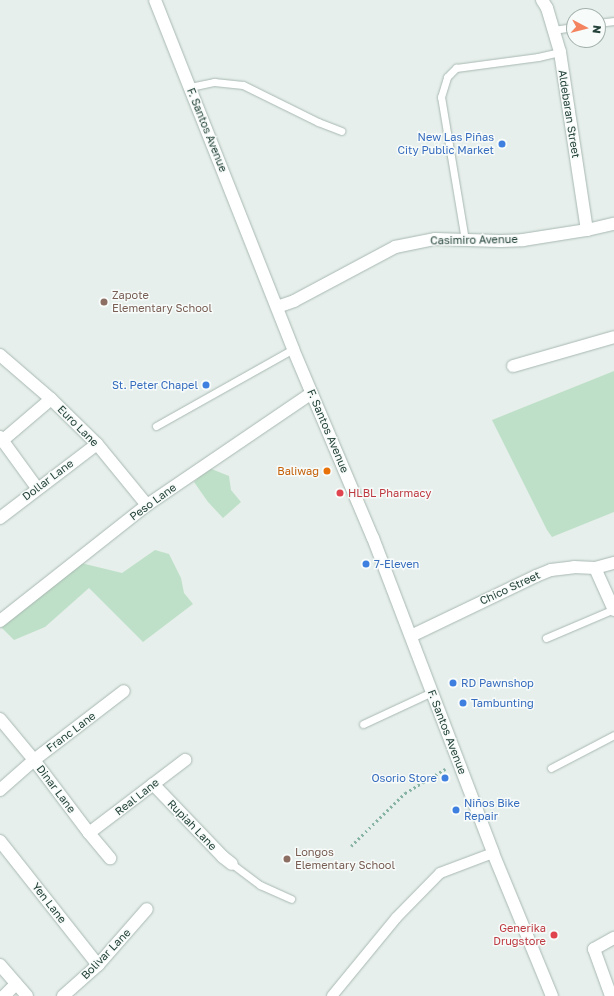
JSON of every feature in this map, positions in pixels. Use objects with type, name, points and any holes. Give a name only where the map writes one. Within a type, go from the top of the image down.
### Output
[{"type":"street","name":"F. Santos Avenue","points":[[155,0],[293,349],[373,538],[493,852],[552,996]]},
{"type":"street","name":"Aldebaran Street","points":[[542,0],[547,8],[560,52],[587,230]]},
{"type":"street","name":"Casimiro Avenue","points":[[277,307],[294,301],[395,247],[436,239],[523,240],[587,230],[614,224]]},
{"type":"street","points":[[513,366],[614,337]]},
{"type":"street","name":"Euro Lane","points":[[0,355],[51,399],[97,444],[147,505]]},
{"type":"street","name":"Peso Lane","points":[[0,621],[147,505],[312,393]]},
{"type":"street","points":[[37,488],[2,439],[51,399]]},
{"type":"street","name":"Dollar Lane","points":[[0,518],[37,488],[97,444]]},
{"type":"street","name":"Chico Street","points":[[411,636],[551,570],[595,568],[614,563]]},
{"type":"street","points":[[595,568],[614,609]]},
{"type":"street","name":"Franc Lane","points":[[0,790],[34,760],[124,691]]},
{"type":"street","name":"Dinar Lane","points":[[0,719],[34,760],[89,833],[110,858]]},
{"type":"street","name":"Real Lane","points":[[89,833],[185,760]]},
{"type":"street","name":"Rupiah Lane","points":[[153,784],[223,857],[232,864]]},
{"type":"street","name":"Yen Lane","points":[[0,841],[98,965]]},
{"type":"street","points":[[332,996],[396,918],[440,873],[493,852]]},
{"type":"street","name":"Bolivar Lane","points":[[63,996],[98,965],[147,909]]},
{"type":"street","points":[[611,996],[594,949],[614,938]]},
{"type":"street","points":[[0,965],[27,996]]},
{"type":"street","points":[[4,996],[16,984]]},
{"type":"lane","points":[[553,30],[566,28]]},
{"type":"lane","points":[[465,240],[441,97],[447,77],[456,68],[538,57],[560,52]]},
{"type":"lane","points":[[189,85],[214,82],[243,85],[318,122],[341,131]]},
{"type":"lane","points":[[156,426],[293,349]]},
{"type":"lane","points":[[546,638],[614,609]]},
{"type":"lane","points":[[364,724],[432,692]]},
{"type":"lane","points":[[551,768],[614,736]]},
{"type":"lane","points":[[232,864],[260,885],[291,898]]},
{"type":"path","points":[[351,846],[405,793],[458,761]]},
{"type":"green space","points":[[614,371],[614,512],[552,537],[547,530],[492,420]]},
{"type":"green space","points":[[209,468],[229,476],[231,490],[241,502],[223,518],[208,502],[194,482]]},
{"type":"green space","points":[[155,550],[169,554],[181,578],[184,593],[193,604],[143,642],[89,588],[45,627],[14,640],[0,626],[81,563],[122,573]]},
{"type":"place","name":"New Las Piñas City Public Market","points":[[502,144]]},
{"type":"place","name":"Zapote Elementary School","points":[[104,302]]},
{"type":"place","name":"St. Peter Chapel","points":[[206,385]]},
{"type":"place","name":"Baliwag","points":[[327,471]]},
{"type":"place","name":"HLBL Pharmacy","points":[[340,493]]},
{"type":"place","name":"7-Eleven","points":[[366,564]]},
{"type":"place","name":"RD Pawnshop","points":[[453,683]]},
{"type":"place","name":"Tambunting","points":[[463,703]]},
{"type":"place","name":"Osorio Store","points":[[445,778]]},
{"type":"place","name":"Niños Bike Repair","points":[[456,810]]},
{"type":"place","name":"Longos Elementary School","points":[[287,859]]},
{"type":"place","name":"Generika Drugstore","points":[[554,935]]}]
